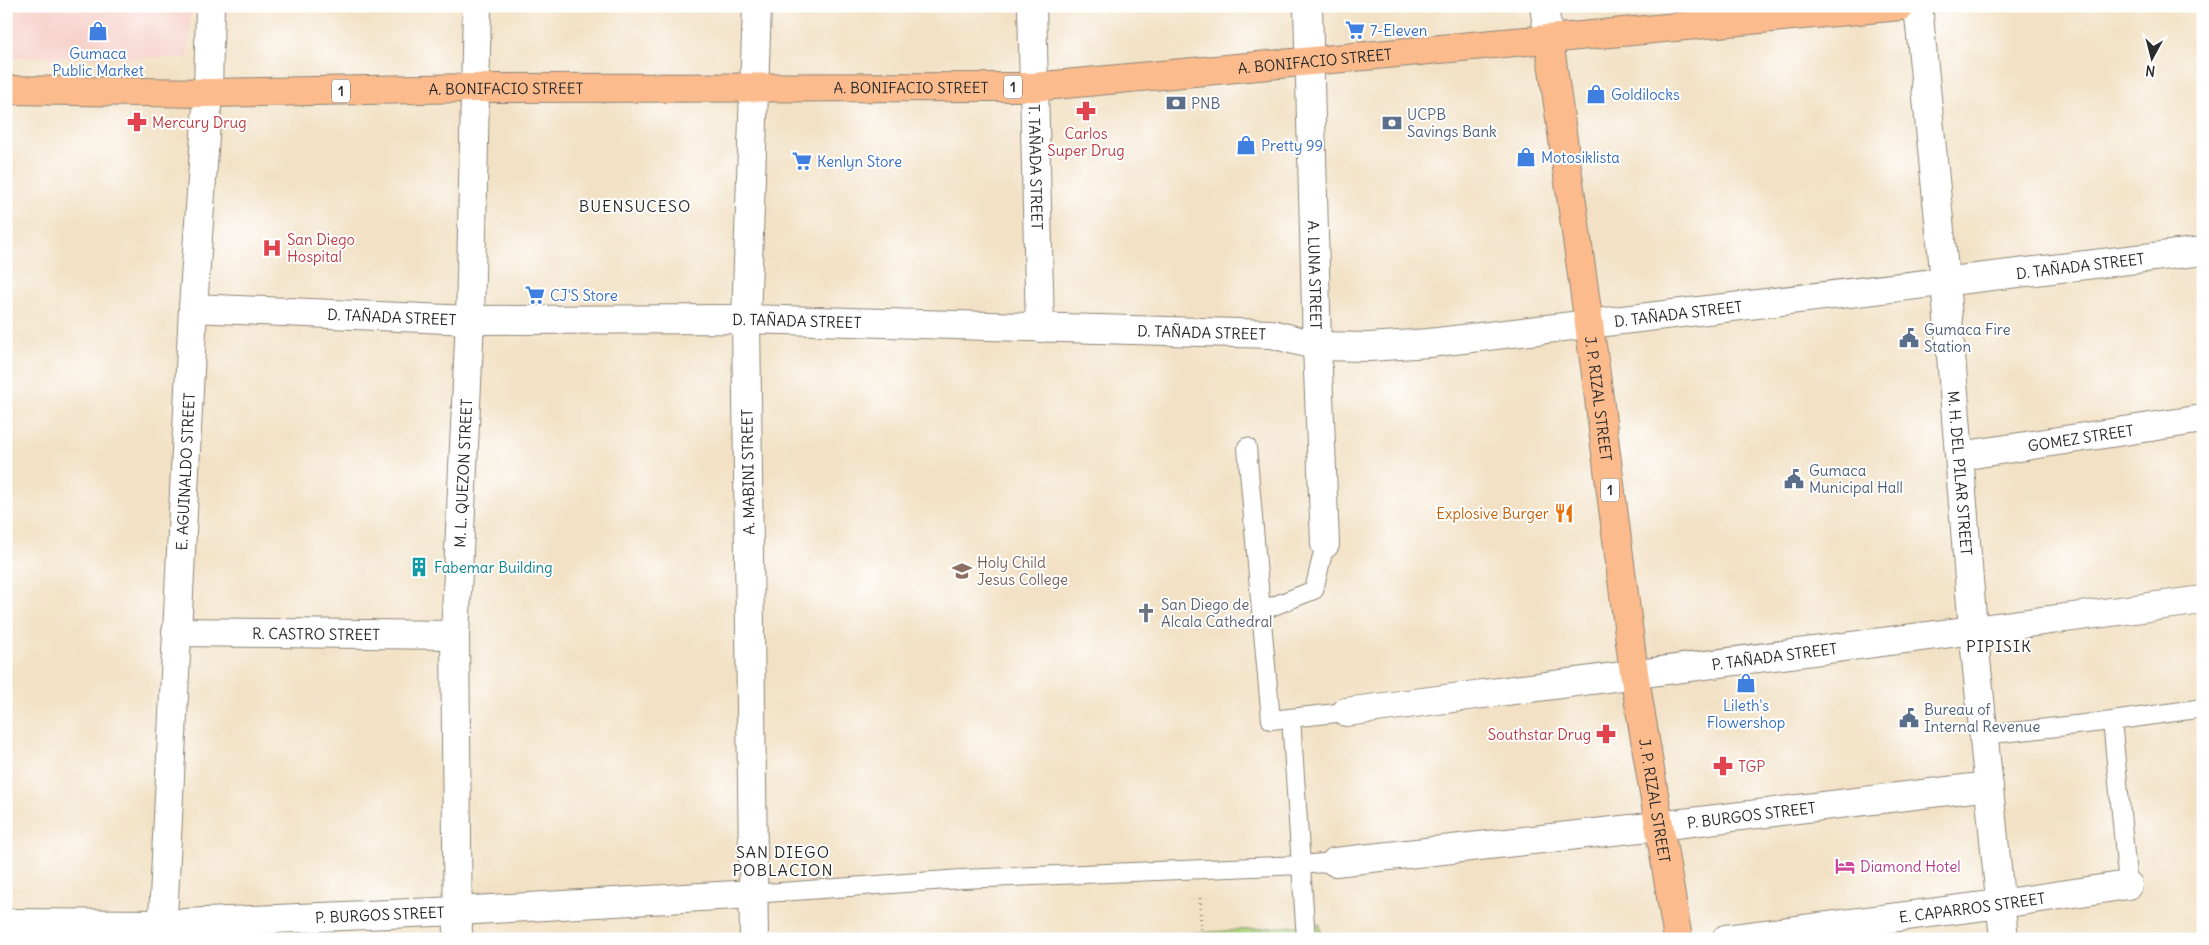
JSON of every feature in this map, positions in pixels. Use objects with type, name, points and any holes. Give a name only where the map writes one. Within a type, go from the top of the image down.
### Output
[{"type":"main road","name":"A. BONIFACIO STREET","points":[[6,90],[208,93],[474,88],[1033,87],[1549,40],[1720,14],[1901,6]]},
{"type":"main road","name":"J. P. RIZAL STREET","points":[[1549,40],[1589,324],[1634,673],[1678,939]]},
{"type":"street","name":"E. AGUINALDO STREET","points":[[162,931],[193,308],[208,93],[210,6]]},
{"type":"street","name":"M. L. QUEZON STREET","points":[[458,939],[454,634],[470,320],[477,6]]},
{"type":"street","name":"A. MABINI STREET","points":[[754,939],[746,319],[756,88],[757,6]]},
{"type":"street","name":"T. TAÑADA STREET","points":[[1032,6],[1040,328]]},
{"type":"street","name":"A. LUNA STREET","points":[[1308,6],[1317,346],[1326,544]]},
{"type":"street","name":"J. P. RIZAL STREET","points":[[1544,6],[1549,40]]},
{"type":"street","name":"M. H. DEL PILAR STREET","points":[[1918,6],[1945,281],[1973,628],[2004,939]]},
{"type":"street","name":"D. TAÑADA STREET","points":[[193,308],[470,320],[746,319],[1272,334],[1317,346],[1369,347],[1428,343],[2203,251]]},
{"type":"street","name":"GOMEZ STREET","points":[[1960,456],[2203,419]]},
{"type":"street","name":"P. TAÑADA STREET","points":[[1346,712],[1973,628],[2203,600]]},
{"type":"street","name":"R. CASTRO STREET","points":[[176,632],[454,634]]},
{"type":"street","name":"P. BURGOS STREET","points":[[1335,862],[1658,826],[1989,786]]},
{"type":"street","name":"E. CAPARROS STREET","points":[[1726,939],[2000,904],[2128,885]]},
{"type":"street","name":"P. BURGOS STREET","points":[[6,923],[162,931],[457,911],[753,894]]},
{"type":"lane","points":[[1247,447],[1271,720],[1346,712]]},
{"type":"lane","points":[[1262,611],[1314,590],[1326,544]]},
{"type":"lane","points":[[1984,735],[2112,721],[2203,708]]},
{"type":"lane","points":[[1291,718],[1306,939]]},
{"type":"lane","points":[[2112,721],[2128,885]]},
{"type":"lane","points":[[753,894],[961,878],[1199,870],[1335,862]]},
{"type":"path","points":[[1199,870],[1201,939]]},
{"type":"shaded area","name":"Gumaca Public Market","points":[[6,6],[191,6],[188,58],[6,57]]},
{"type":"green space","points":[[1320,924],[1322,939],[1116,939]]},
{"type":"place","name":"7-Eleven","points":[[1355,30]]},
{"type":"place","name":"Gumaca Public Market","points":[[98,31]]},
{"type":"place","name":"Goldilocks","points":[[1596,94]]},
{"type":"place","name":"PNB","points":[[1176,103]]},
{"type":"place","name":"Carlos Super Drug","points":[[1086,111]]},
{"type":"place","name":"Mercury Drug","points":[[137,122]]},
{"type":"place","name":"UCPB Savings Bank","points":[[1392,123]]},
{"type":"place","name":"Pretty 99","points":[[1246,145]]},
{"type":"place","name":"Motosiklista","points":[[1526,157]]},
{"type":"place","name":"Kenlyn Store","points":[[802,161]]},
{"type":"place","name":"San Diego Hospital","points":[[272,248]]},
{"type":"place","name":"CJ'S Store","points":[[535,295]]},
{"type":"place","name":"Gumaca Fire Station","points":[[1909,338]]},
{"type":"place","name":"Gumaca Municipal Hall","points":[[1794,479]]},
{"type":"place","name":"Explosive Burger","points":[[1564,513]]},
{"type":"place","name":"Fabemar Building","points":[[419,567]]},
{"type":"place","name":"Holy Child Jesus College","points":[[962,571]]},
{"type":"place","name":"San Diego de Alcala Cathedral","points":[[1146,613]]},
{"type":"place","name":"Lileth's Flowershop","points":[[1746,683]]},
{"type":"place","name":"Bureau of Internal Revenue","points":[[1909,718]]},
{"type":"place","name":"Southstar Drug","points":[[1606,734]]},
{"type":"place","name":"TGP","points":[[1723,766]]},
{"type":"place","name":"Diamond Hotel","points":[[1845,866]]},
{"type":"district","name":"BUENSUCESO","points":[[635,206]]},
{"type":"district","name":"PIPISIK","points":[[1999,646]]},
{"type":"district","name":"SAN DIEGO POBLACION","points":[[783,861]]}]
